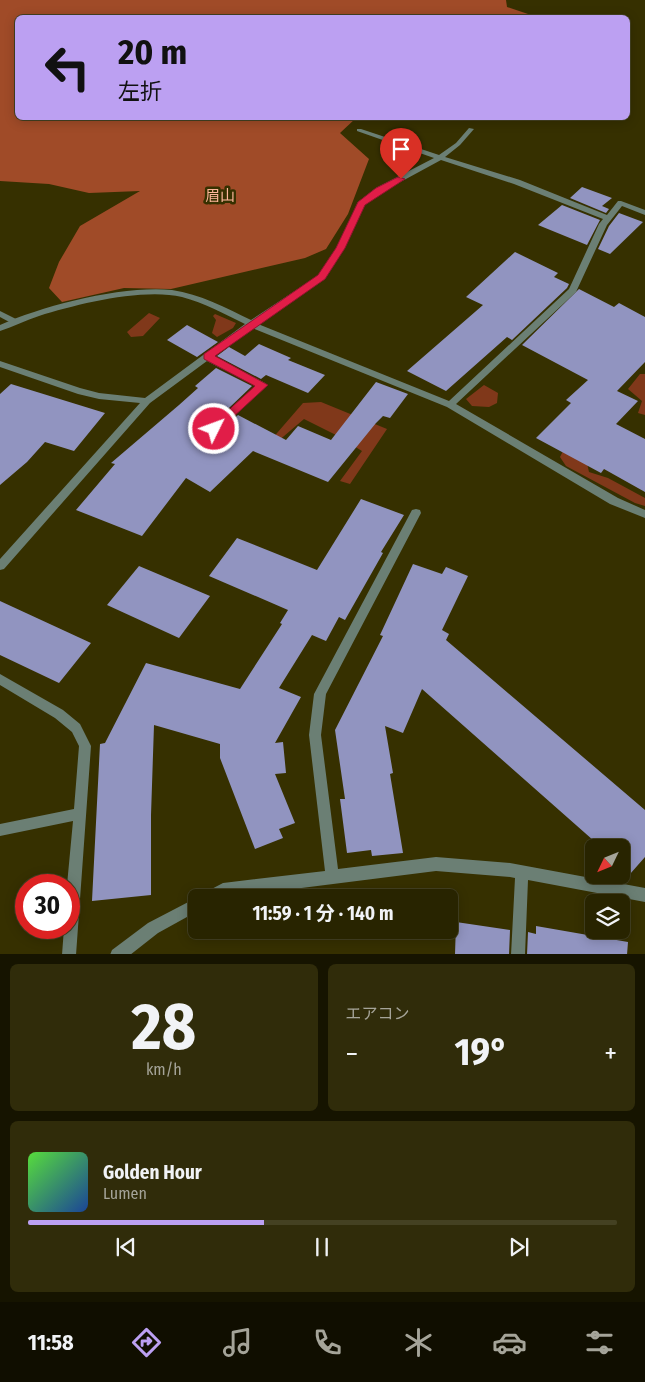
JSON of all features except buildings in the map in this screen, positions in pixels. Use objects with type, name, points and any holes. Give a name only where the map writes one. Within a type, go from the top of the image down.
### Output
[{"type":"street","points":[[0,566],[147,401],[251,324],[322,277],[340,248],[361,204],[379,190],[440,158],[458,144],[471,129]]},
{"type":"street","points":[[360,130],[440,158],[518,182],[608,218]]},
{"type":"street","points":[[450,405],[573,290],[598,233],[620,203],[645,213]]},
{"type":"street","points":[[0,328],[13,321],[95,299],[142,293],[173,294],[213,305],[251,324],[450,405],[614,500],[645,514]]},
{"type":"street","points":[[0,314],[13,321]]},
{"type":"street","points":[[207,356],[262,385],[214,429]]},
{"type":"street","points":[[0,364],[78,391],[99,396],[147,401]]},
{"type":"street","points":[[332,876],[315,735],[320,694],[416,513]]},
{"type":"street","points":[[0,679],[59,714],[76,728],[85,746],[78,814],[69,954]]},
{"type":"street","points":[[0,830],[78,814]]},
{"type":"street","points":[[231,889],[436,864],[522,872],[645,895]]},
{"type":"street","points":[[518,954],[522,872]]},
{"type":"street","points":[[117,954],[153,928],[188,909]]},
{"type":"shaded area","points":[[149,313],[160,318],[143,336],[131,337],[127,332]]},
{"type":"shaded area","points":[[215,314],[236,323],[233,328],[217,337],[212,333],[216,320],[213,316]]},
{"type":"shaded area","points":[[640,374],[645,374],[645,415],[638,413],[642,401],[628,389]]},
{"type":"shaded area","points":[[484,385],[498,393],[497,403],[489,407],[472,406],[466,399]]},
{"type":"shaded area","points":[[321,402],[387,429],[350,484],[340,481],[362,451],[336,435],[304,419],[277,442],[271,440],[303,403]]},
{"type":"shaded area","points":[[565,447],[586,459],[589,472],[608,478],[645,498],[645,506],[635,503],[566,466],[560,457]]},
{"type":"green space","name":"眉山","points":[[0,0],[506,0],[507,7],[531,15],[15,15],[15,120],[354,120],[340,133],[369,159],[348,214],[326,249],[305,258],[171,289],[124,288],[62,302],[49,288],[59,262],[80,226],[140,191],[89,193],[49,184],[0,181]]},
{"type":"route","points":[[214,429],[262,385],[207,356],[322,277],[340,248],[361,204],[379,190],[401,179]]}]
